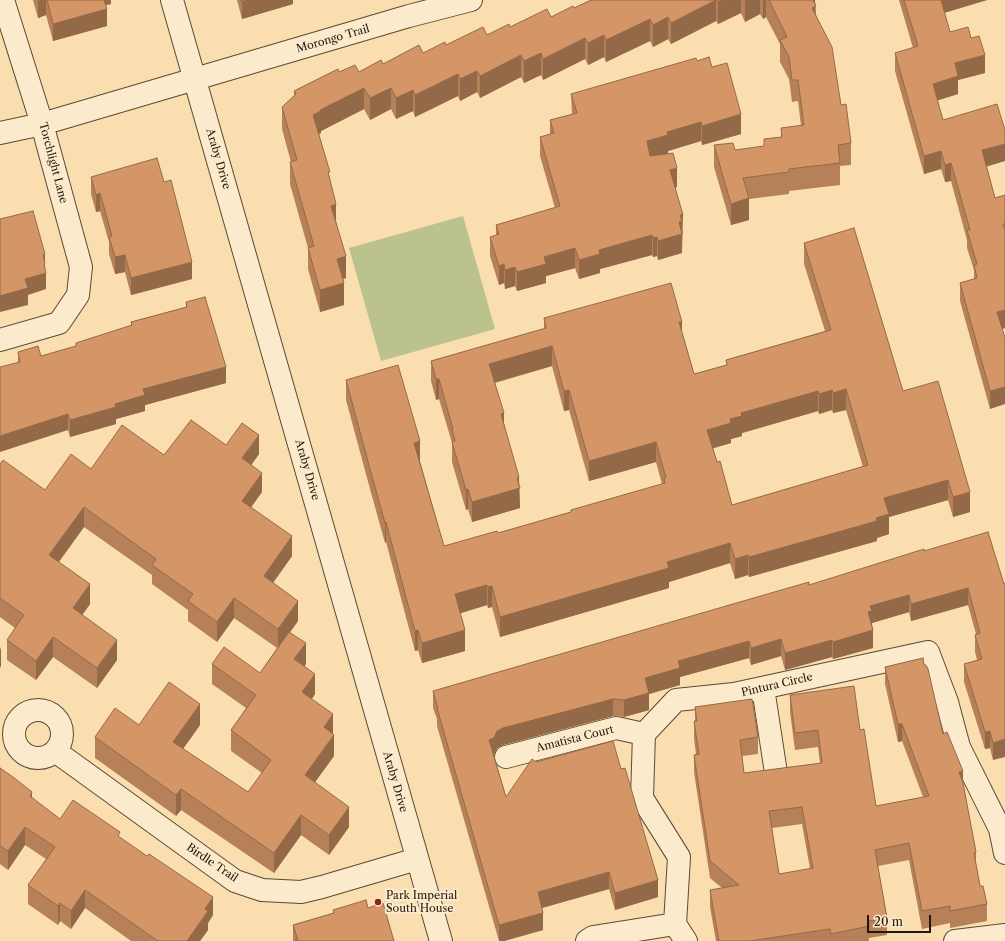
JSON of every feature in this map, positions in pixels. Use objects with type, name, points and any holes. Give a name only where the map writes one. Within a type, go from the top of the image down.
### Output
[{"type":"street","name":"Torchlight Lane","points":[[0,340],[59,323],[78,295],[81,267],[42,124],[3,0]]},
{"type":"street","name":"Araby Drive","points":[[172,0],[441,941]]},
{"type":"street","name":"Morongo Trail","points":[[0,133],[42,124],[402,18],[471,0]]},
{"type":"street","name":"Pintura Circle","points":[[644,734],[676,700],[734,694],[928,652],[947,702],[959,747],[1000,829],[1005,853]]},
{"type":"street","points":[[763,688],[776,773]]},
{"type":"street","name":"Amatista Court","points":[[506,758],[616,728],[644,734]]},
{"type":"street","points":[[587,941],[593,937],[680,932],[679,857],[642,798],[644,734]]},
{"type":"street","name":"Birdle Trail","points":[[55,751],[235,881],[262,890],[301,892],[417,859]]},
{"type":"street","points":[[955,941],[1005,935]]},
{"type":"green space","points":[[463,216],[495,329],[381,361],[349,248]]},
{"type":"building","points":[[47,0],[104,0],[107,9],[53,24]]},
{"type":"building","points":[[591,0],[716,0],[671,23],[668,17],[653,25],[650,19],[606,40],[604,35],[588,43],[585,38],[543,59],[541,53],[524,61],[521,55],[480,76],[477,71],[460,79],[458,74],[415,95],[413,90],[396,98],[391,88],[370,98],[364,88],[313,115],[330,172],[328,172],[336,204],[331,206],[346,256],[337,259],[344,283],[320,290],[308,248],[314,246],[290,162],[297,160],[282,107],[296,94],[294,91],[338,69],[339,72],[355,65],[359,72],[381,60],[383,64],[419,45],[423,53],[445,42],[446,45],[483,27],[487,35],[509,24],[510,27],[547,9],[551,17],[573,6],[574,8]]},
{"type":"building","points":[[769,0],[813,0],[816,6],[812,8],[832,47],[841,105],[846,104],[851,143],[838,145],[840,163],[789,169],[789,172],[743,178],[749,198],[731,204],[714,145],[733,143],[735,150],[764,146],[764,139],[782,137],[781,128],[804,125],[798,80],[792,80],[789,57],[780,40],[787,37]]},
{"type":"building","points":[[904,0],[941,0],[950,32],[968,27],[971,38],[979,36],[985,55],[955,63],[958,76],[933,84],[943,120],[997,104],[1005,130],[1005,144],[982,150],[995,198],[1005,195],[1005,224],[1003,224],[1005,231],[1005,310],[997,312],[1005,338],[1005,387],[990,391],[960,283],[977,278],[974,265],[977,264],[967,230],[970,230],[951,163],[945,165],[941,151],[924,156],[895,53],[918,46]]},
{"type":"building","points":[[709,57],[712,67],[727,63],[741,114],[702,126],[701,122],[667,132],[668,135],[647,141],[650,156],[673,153],[677,168],[670,170],[683,215],[680,215],[682,221],[679,222],[682,234],[658,241],[657,237],[653,238],[652,235],[599,250],[600,254],[579,260],[575,248],[544,257],[546,264],[517,272],[515,267],[505,270],[504,264],[499,266],[490,237],[499,234],[496,225],[560,206],[540,137],[554,133],[550,120],[577,113],[571,94],[696,58],[697,61]]},
{"type":"building","points":[[157,158],[164,182],[171,180],[192,262],[131,278],[125,255],[115,257],[109,237],[112,236],[100,193],[96,195],[91,177]]},
{"type":"building","points":[[33,211],[45,254],[43,255],[46,273],[25,279],[28,288],[0,296],[0,219]]},
{"type":"building","points":[[854,228],[903,391],[938,381],[970,492],[953,497],[948,480],[884,498],[889,514],[876,518],[877,521],[749,557],[748,555],[735,559],[730,543],[667,562],[669,568],[500,617],[492,586],[488,587],[487,585],[455,594],[465,630],[422,643],[418,630],[415,631],[346,380],[398,365],[420,441],[414,443],[444,546],[497,531],[498,533],[571,512],[571,510],[665,483],[664,479],[666,478],[656,442],[589,461],[569,390],[564,391],[552,346],[489,364],[504,413],[501,414],[519,477],[517,478],[520,488],[472,502],[468,489],[466,490],[452,442],[455,441],[453,429],[439,379],[436,379],[431,361],[546,328],[544,318],[671,283],[682,322],[679,322],[694,374],[727,365],[726,360],[831,330],[804,243]],"holes":[[[846,389],[868,465],[732,505],[720,461],[717,462],[707,430],[731,423],[730,419],[742,416],[741,413],[818,391],[819,394],[832,390],[833,393]]]},
{"type":"building","points":[[205,297],[226,367],[143,389],[145,395],[115,404],[116,407],[70,420],[68,414],[0,436],[0,367],[20,362],[18,352],[38,346],[41,356],[76,346],[76,343],[132,325],[131,322],[187,307],[186,302]]},
{"type":"building","points":[[191,420],[226,445],[242,423],[259,435],[242,458],[262,473],[242,501],[292,536],[264,576],[298,601],[278,629],[234,598],[217,622],[188,601],[193,594],[152,565],[156,559],[84,507],[49,555],[90,584],[73,608],[117,640],[97,668],[53,637],[36,661],[7,640],[24,615],[0,598],[0,464],[3,460],[45,490],[71,454],[91,469],[122,425],[164,455]]},
{"type":"building","points":[[988,532],[1004,584],[1005,583],[1005,739],[993,743],[990,731],[985,732],[964,664],[982,659],[975,635],[980,633],[968,588],[911,604],[909,595],[870,606],[872,611],[868,612],[873,630],[833,642],[832,640],[785,653],[781,639],[751,648],[749,641],[678,661],[680,668],[645,678],[649,693],[624,700],[613,699],[503,728],[497,731],[494,738],[489,740],[506,797],[532,759],[536,762],[613,741],[621,769],[625,768],[658,880],[615,893],[609,872],[538,892],[543,913],[499,925],[433,691],[809,582],[809,585],[924,549],[924,551]]},
{"type":"building","points":[[289,632],[306,643],[294,659],[315,674],[302,692],[333,714],[324,727],[334,735],[305,775],[349,807],[329,835],[301,815],[274,853],[181,789],[176,795],[95,737],[115,708],[139,725],[169,682],[200,704],[173,742],[248,792],[271,760],[231,730],[256,695],[212,664],[224,647],[260,673]]},
{"type":"building","points":[[923,658],[924,665],[926,665],[928,669],[943,734],[947,732],[963,771],[959,772],[963,783],[976,852],[974,853],[980,886],[983,886],[987,904],[950,911],[950,906],[922,911],[909,843],[875,850],[887,918],[868,921],[869,926],[831,934],[830,929],[750,941],[719,941],[710,890],[739,885],[710,861],[694,755],[699,754],[694,721],[697,721],[695,707],[752,699],[758,737],[740,740],[744,773],[822,763],[818,730],[795,733],[790,695],[854,686],[860,730],[864,729],[876,806],[929,796],[902,724],[898,724],[885,667]],"holes":[[[802,807],[813,868],[779,874],[769,811]]]},
{"type":"building","points":[[0,768],[32,792],[30,796],[60,819],[73,800],[120,832],[118,836],[147,856],[149,854],[213,897],[205,909],[208,911],[187,941],[158,941],[85,890],[71,911],[60,903],[58,906],[28,885],[55,847],[25,827],[8,851],[0,846]]},
{"type":"building","points":[[366,900],[368,908],[383,903],[394,941],[295,941],[298,940],[293,925],[334,913],[333,910]]},
{"type":"place","name":"Park Imperial South House","points":[[378,902]]}]
